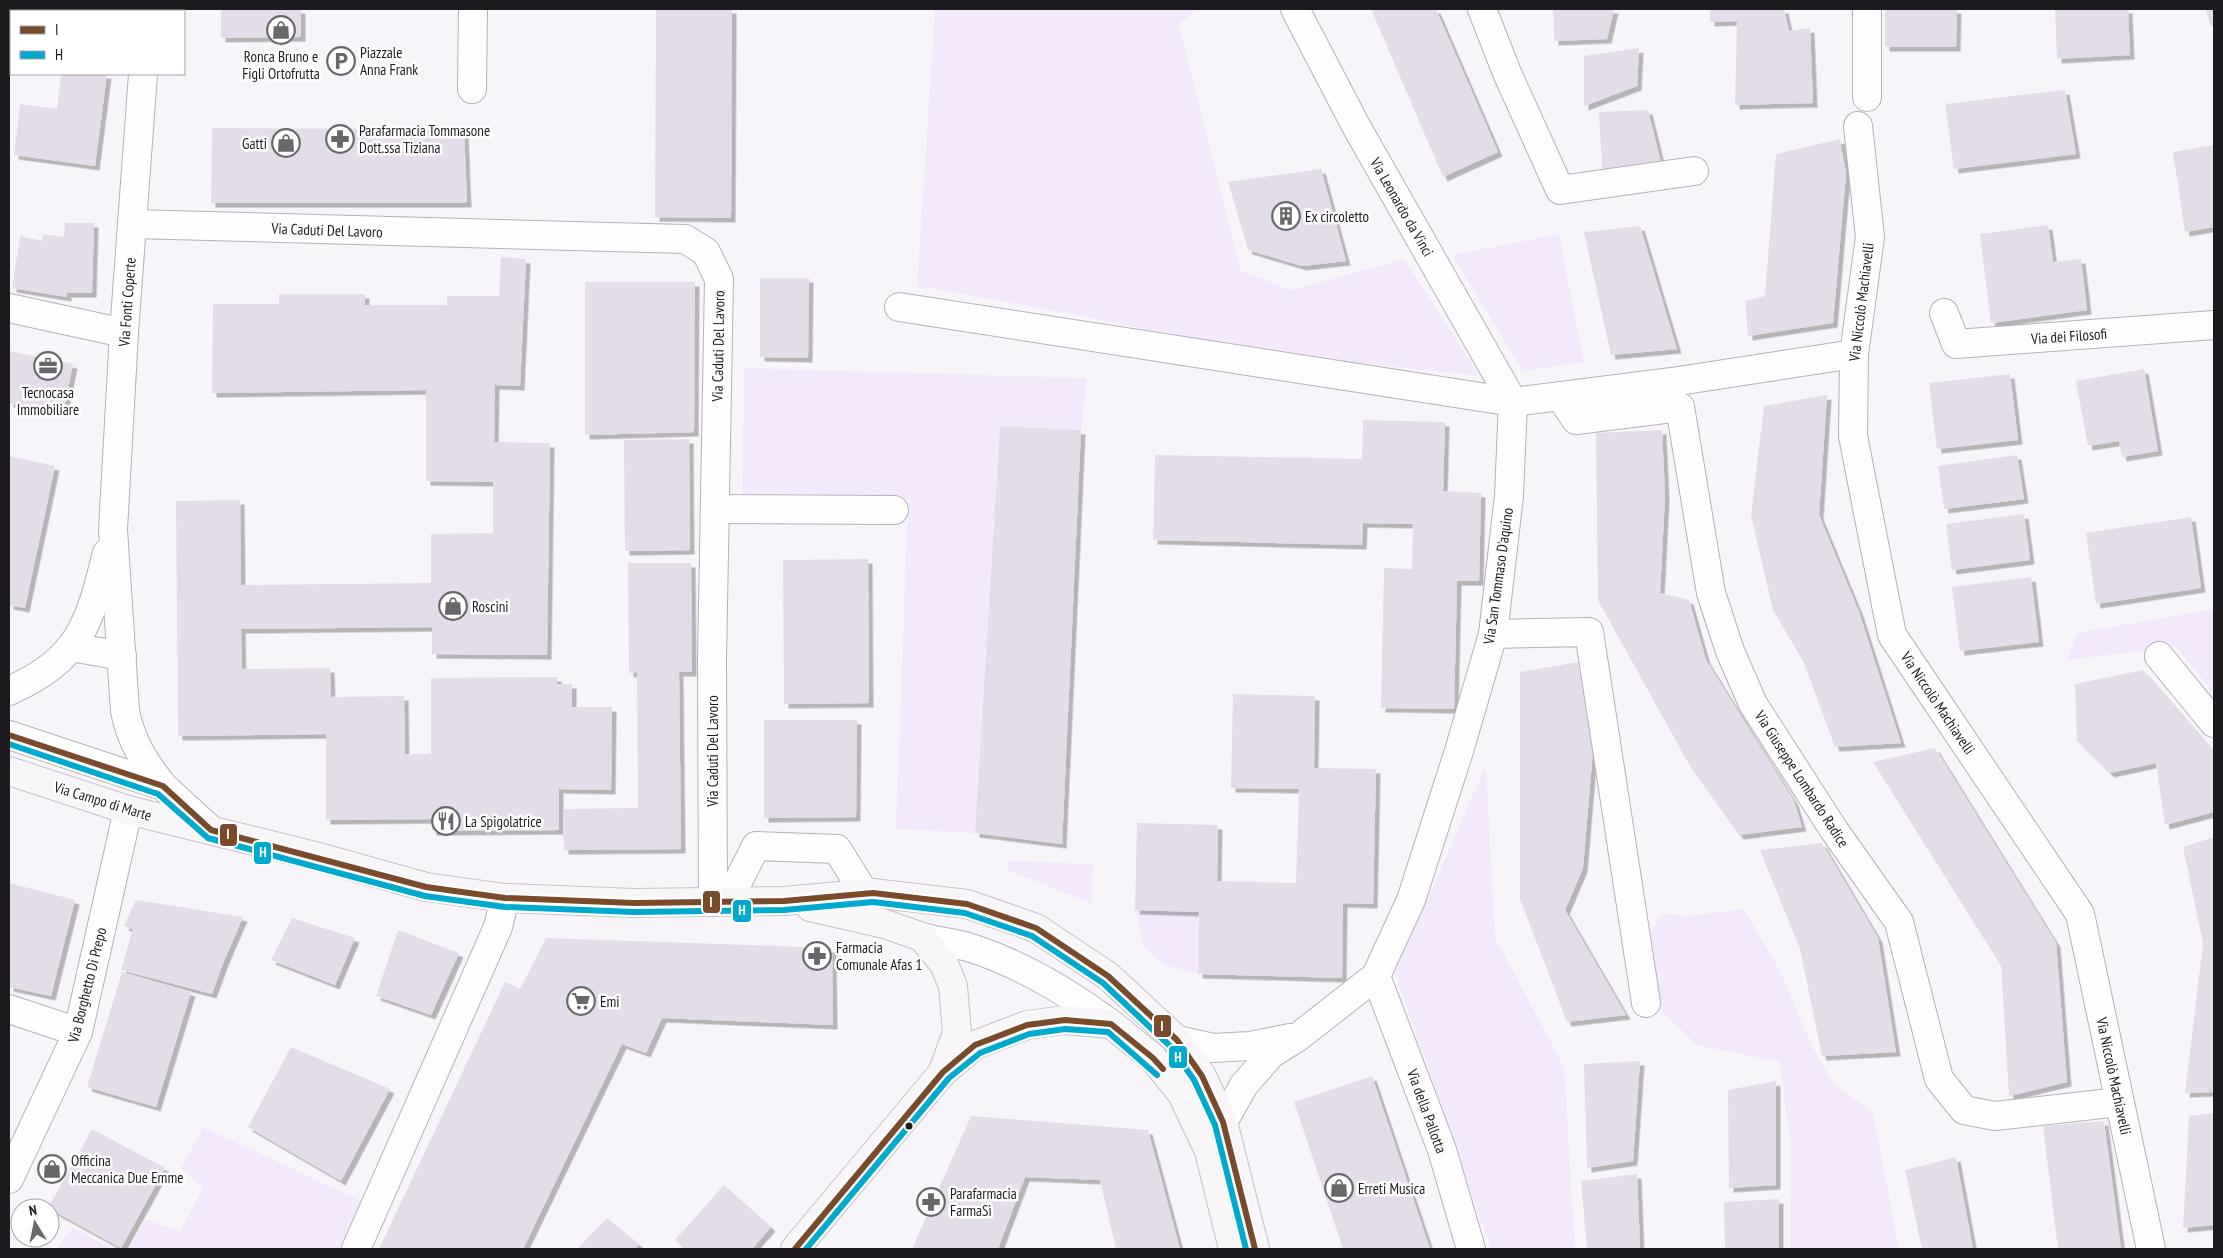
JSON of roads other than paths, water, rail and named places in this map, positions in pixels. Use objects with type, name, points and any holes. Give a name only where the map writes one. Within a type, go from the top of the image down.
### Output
[{"type":"main road","name":"Via Campo di Marte","points":[[9,771],[128,810],[211,830]]},
{"type":"main road","points":[[211,830],[426,887],[505,898],[634,903],[784,901],[865,894],[968,904],[1036,928],[1108,976],[1178,1040],[1202,1076],[1223,1122],[1255,1249]]},
{"type":"main road","points":[[784,901],[885,924],[922,937],[944,964],[953,986],[957,1033],[942,1072]]},
{"type":"main road","points":[[795,1249],[942,1072],[974,1045],[1027,1024],[1065,1020],[1111,1024],[1154,1058],[1182,1094],[1209,1151],[1233,1249]]},
{"type":"street","points":[[472,89],[473,9]]},
{"type":"street","name":"Via Leonardo da Vinci","points":[[1295,9],[1356,126],[1513,402]]},
{"type":"street","points":[[1482,9],[1507,73],[1560,190],[1694,171]]},
{"type":"street","points":[[1867,9],[1867,97]]},
{"type":"street","name":"Via Fonti Coperte","points":[[142,75],[124,333],[114,530],[125,711],[129,732],[148,767],[163,786]]},
{"type":"street","name":"Via Niccolò Machiavelli","points":[[1858,126],[1870,237],[1854,354],[1853,436],[1892,635],[2080,914],[2150,1249]]},
{"type":"street","name":"Via Caduti Del Lavoro","points":[[132,224],[685,239],[706,252],[719,280],[712,661],[721,901]]},
{"type":"street","points":[[898,307],[1513,402],[1672,382],[1854,354]]},
{"type":"street","points":[[9,308],[124,333]]},
{"type":"street","name":"Via dei Filosofi","points":[[1944,313],[1956,344],[2214,325]]},
{"type":"street","name":"Via Giuseppe Lombardo Radice","points":[[1560,396],[1576,420],[1680,407],[1711,593],[1730,651],[1753,704],[1834,830],[1899,922],[1939,1079],[1964,1110],[1995,1116],[2119,1102]]},
{"type":"street","name":"Via San Tommaso D'aquino","points":[[1223,1122],[1244,1085],[1272,1054],[1298,1037],[1376,976],[1411,900],[1459,751],[1493,634],[1509,496],[1513,402]]},
{"type":"street","points":[[714,510],[894,510]]},
{"type":"street","name":"Via Fonti Coperte","points":[[9,691],[46,671],[62,658],[80,635],[93,609],[114,530]]},
{"type":"street","points":[[1493,634],[1589,632],[1646,1002]]},
{"type":"street","points":[[71,647],[122,656]]},
{"type":"street","points":[[2159,656],[2214,723]]},
{"type":"street","name":"Via Campo di Marte","points":[[9,734],[163,786],[211,830]]},
{"type":"street","name":"Via Borghetto Di Prepo","points":[[9,1179],[78,1032],[128,810]]},
{"type":"street","points":[[721,901],[756,846],[837,849],[865,894]]},
{"type":"street","points":[[356,1249],[498,927],[505,898]]},
{"type":"street","points":[[922,937],[967,947],[1017,966],[1091,1009],[1111,1024]]},
{"type":"street","name":"Via della Pallotta","points":[[1376,976],[1442,1150],[1471,1249]]},
{"type":"street","points":[[9,1010],[78,1032]]},
{"type":"street","name":"Via San Tommaso D'aquino","points":[[1178,1040],[1213,1048],[1250,1046],[1298,1037]]},
{"type":"place","name":"Ronca Bruno e Figli Ortofrutta","points":[[281,30]]},
{"type":"place","name":"Piazzale Anna Frank","points":[[341,61]]},
{"type":"place","name":"Parafarmacia Tommasone Dott.ssa Tiziana","points":[[340,139]]},
{"type":"place","name":"Gatti","points":[[286,143]]},
{"type":"place","name":"Ex circoletto","points":[[1286,216]]},
{"type":"place","name":"Tecnocasa Immobiliare","points":[[48,366]]},
{"type":"place","name":"Roscini","points":[[453,606]]},
{"type":"place","name":"La Spigolatrice","points":[[446,821]]},
{"type":"place","name":"Farmacia Comunale Afas 1","points":[[817,956]]},
{"type":"place","name":"Emi","points":[[581,1001]]},
{"type":"place","name":"Officina Meccanica Due Emme","points":[[52,1169]]},
{"type":"place","name":"Erreti Musica","points":[[1339,1188]]},
{"type":"place","name":"Parafarmacia FarmaSì","points":[[931,1202]]}]
